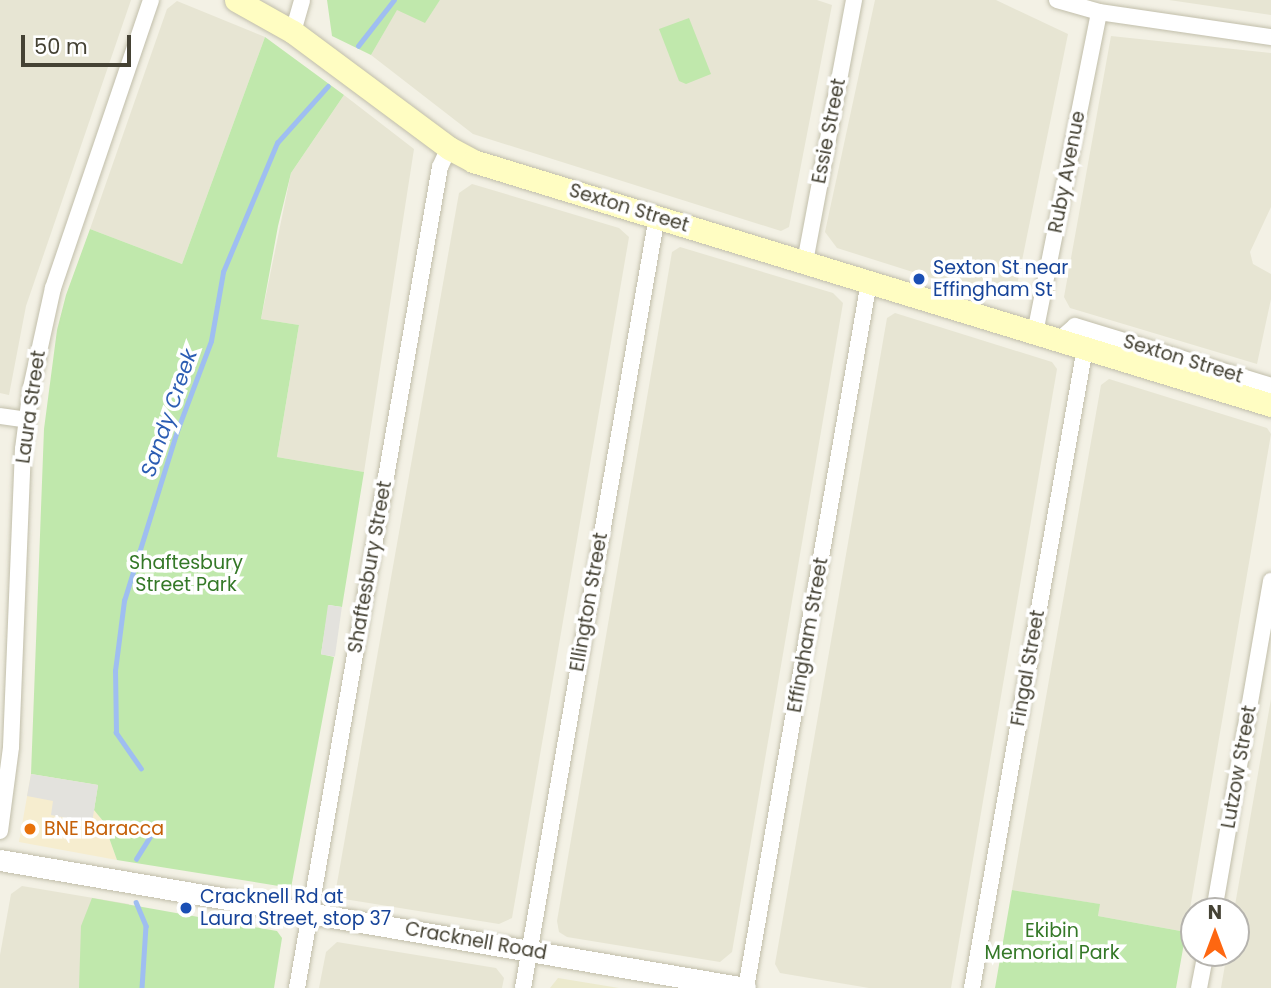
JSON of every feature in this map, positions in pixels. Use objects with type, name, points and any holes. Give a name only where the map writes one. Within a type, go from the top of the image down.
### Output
[{"type":"main road","name":"Sexton Street","points":[[236,0],[293,32],[449,148],[473,161],[1271,405]]},
{"type":"street","name":"Laura Street","points":[[0,831],[11,747],[27,420],[52,288],[151,0]]},
{"type":"street","points":[[293,32],[302,0]]},
{"type":"street","name":"Essie Street","points":[[805,262],[854,0]]},
{"type":"street","points":[[1057,0],[1100,12],[1271,37]]},
{"type":"street","name":"Ruby Avenue","points":[[1035,332],[1100,12]]},
{"type":"street","name":"Shaftesbury Street","points":[[297,988],[440,167],[449,148]]},
{"type":"street","name":"Ellington Street","points":[[523,988],[657,216]]},
{"type":"street","name":"Effingham Street","points":[[746,988],[869,282]]},
{"type":"street","name":"Sexton Street","points":[[1059,340],[1076,326],[1271,386]]},
{"type":"street","name":"Fingal Street","points":[[972,988],[1085,348]]},
{"type":"street","points":[[0,416],[27,420]]},
{"type":"street","name":"Lutzow Street","points":[[1216,897],[1271,581]]},
{"type":"street","name":"Cracknell Road","points":[[0,860],[746,988]]},
{"type":"street","points":[[1199,988],[1203,967]]},
{"type":"shaded area","points":[[0,0],[131,0],[26,306],[9,395],[0,393]]},
{"type":"shaded area","points":[[440,0],[817,0],[832,5],[789,227],[781,231],[473,134],[371,55],[397,9],[425,22]]},
{"type":"shaded area","points":[[875,0],[996,0],[1068,34],[1014,300],[995,298],[837,248],[825,232]]},
{"type":"shaded area","points":[[1169,0],[1271,0],[1271,15]]},
{"type":"shaded area","points":[[177,1],[265,37],[182,264],[90,229],[167,9]]},
{"type":"shaded area","points":[[1111,36],[1271,53],[1271,207],[1250,252],[1253,264],[1271,274],[1271,299],[1257,364],[1070,308],[1064,297]]},
{"type":"shaded area","points":[[344,95],[414,149],[364,472],[277,457],[299,325],[261,319],[291,173]]},
{"type":"shaded area","points":[[472,184],[619,228],[629,237],[512,918],[499,924],[344,899],[336,889],[459,193]]},
{"type":"shaded area","points":[[680,247],[833,293],[843,303],[732,952],[720,962],[567,937],[559,932],[557,921],[672,252]]},
{"type":"shaded area","points":[[895,313],[1052,362],[1057,369],[951,988],[869,988],[780,973],[775,964],[887,318]]},
{"type":"shaded area","points":[[1109,379],[1267,428],[1271,434],[1192,897],[1180,897],[1180,931],[1098,916],[1099,904],[1012,890],[1101,385]]},
{"type":"shaded area","points":[[328,605],[342,607],[335,656],[321,655]]},
{"type":"shaded area","points":[[1271,699],[1271,988],[1221,988],[1225,967],[1250,967],[1250,897],[1236,897]]},
{"type":"shaded area","points":[[31,774],[98,785],[94,809],[103,821],[117,860],[19,842]]},
{"type":"shaded area","points":[[31,774],[98,785],[92,823],[51,815],[53,801],[27,796]]},
{"type":"shaded area","points":[[22,886],[129,904],[116,988],[0,988],[0,955],[11,894]]},
{"type":"shaded area","points":[[337,942],[496,968],[504,978],[502,988],[319,988],[326,952]]},
{"type":"shaded area","points":[[558,978],[619,988],[550,988]]},
{"type":"green space","points":[[327,0],[440,0],[425,23],[397,10],[371,55],[332,36]]},
{"type":"green space","points":[[689,18],[711,74],[686,84],[679,81],[659,29]]},
{"type":"green space","name":"Shaftesbury Street Park","points":[[265,37],[344,95],[291,173],[278,226],[261,319],[299,325],[277,457],[364,472],[342,607],[329,605],[321,654],[334,657],[291,888],[117,860],[103,821],[94,810],[98,785],[31,774],[44,429],[57,330],[66,295],[90,229],[182,264]]},
{"type":"green space","name":"Ekibin Memorial Park","points":[[1012,890],[1100,904],[1098,916],[1180,931],[1180,966],[1176,988],[995,988]]},
{"type":"green space","points":[[92,898],[277,931],[282,938],[274,988],[79,988],[81,926]]},
{"type":"waterway","name":"Sandy Creek","points":[[358,46],[394,0]]},
{"type":"waterway","name":"Sandy Creek","points":[[141,769],[116,733],[115,671],[124,601],[177,431],[211,341],[223,272],[277,143],[328,86]]},
{"type":"waterway","name":"Sandy Creek","points":[[136,859],[152,833]]},
{"type":"waterway","name":"Sandy Creek","points":[[136,902],[146,926],[142,988]]},
{"type":"place","name":"Sexton St near Effingham St","points":[[919,279]]},
{"type":"place","name":"BNE Baracca","points":[[30,829]]},
{"type":"place","name":"Cracknell Rd at Laura Street, stop 37","points":[[186,908]]}]
